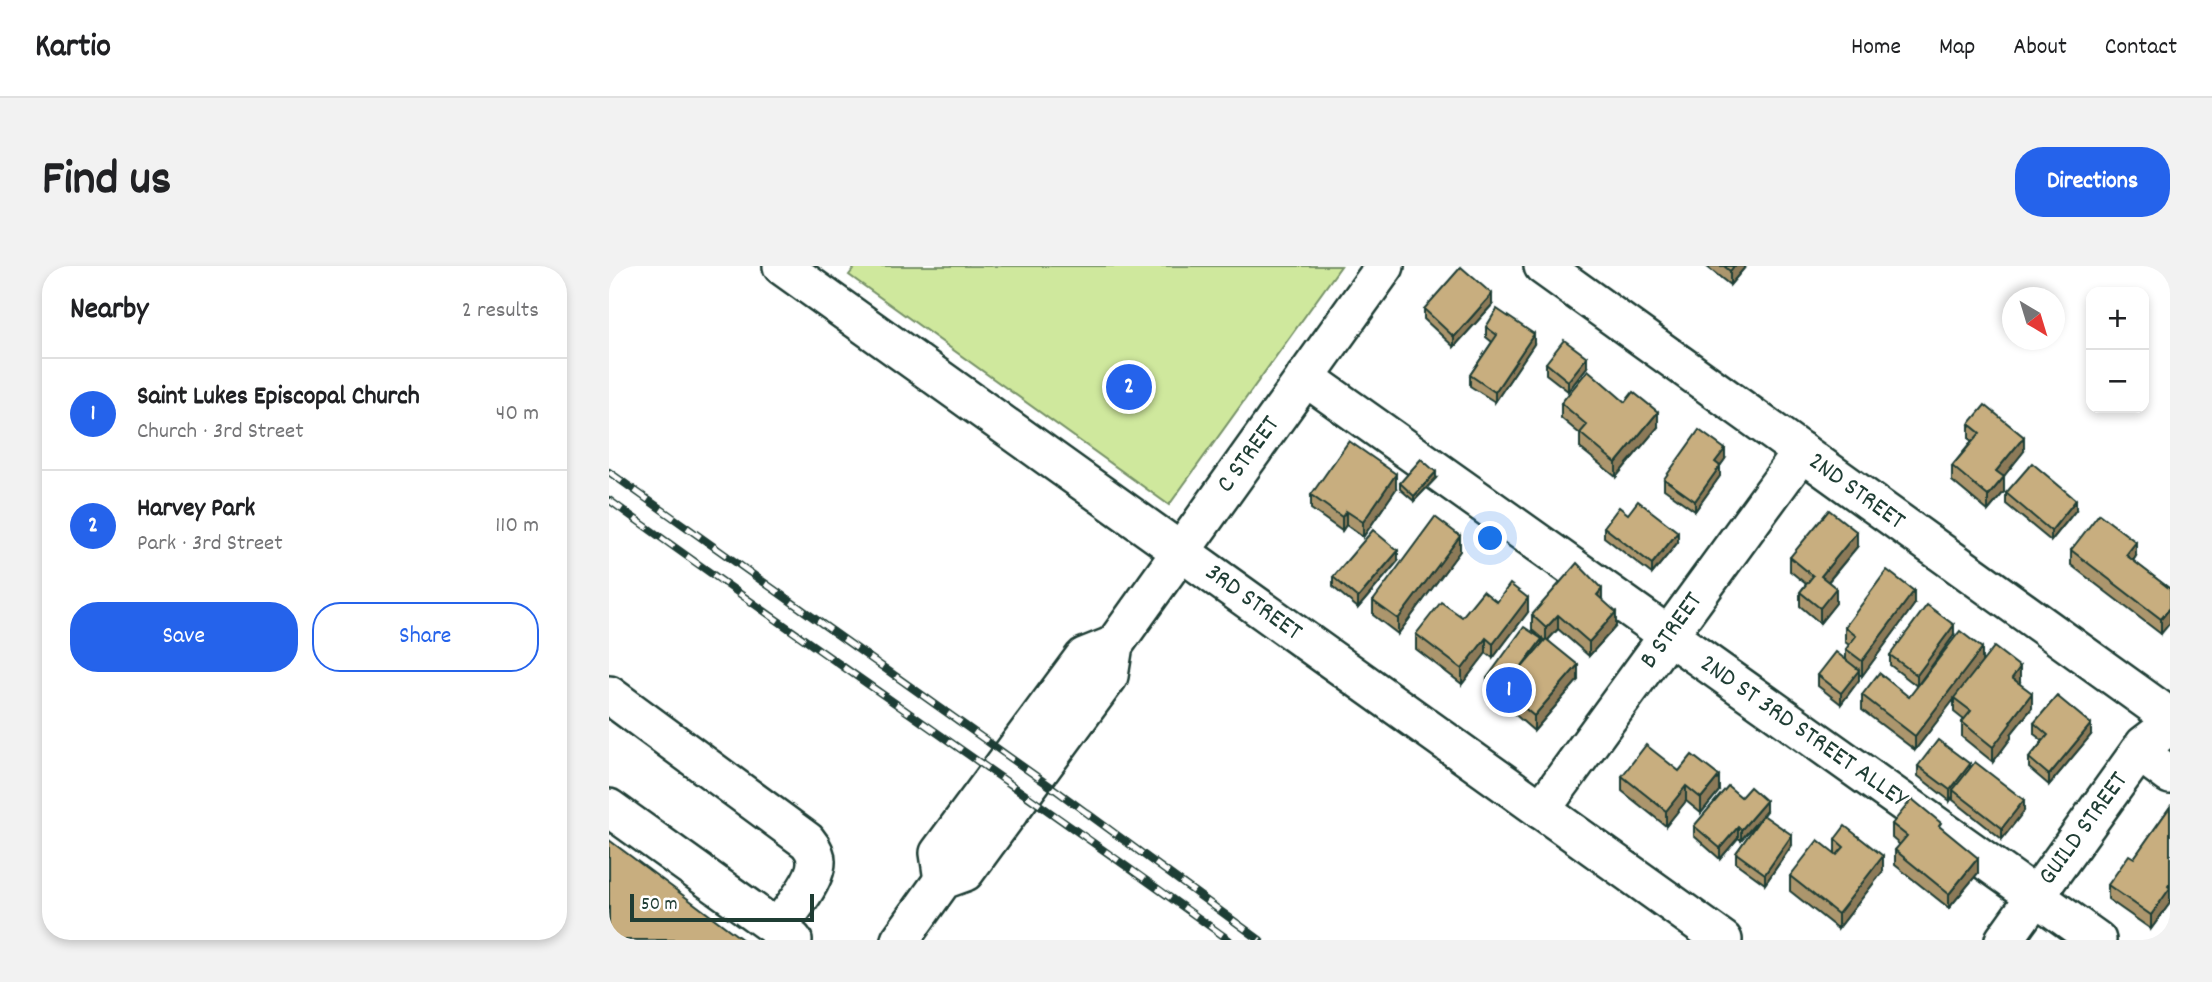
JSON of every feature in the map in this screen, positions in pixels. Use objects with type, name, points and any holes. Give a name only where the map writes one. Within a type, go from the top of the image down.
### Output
[{"type":"street","name":"3RD STREET","points":[[782,266],[820,277],[1180,551],[1723,940]]},
{"type":"street","name":"C STREET","points":[[900,940],[943,880],[965,872],[1109,676],[1114,645],[1385,266]]},
{"type":"street","name":"2ND STREET","points":[[1543,266],[2170,718]]},
{"type":"street","name":"2ND ST 3RD STREET ALLEY","points":[[1305,377],[2097,940]]},
{"type":"street","name":"B STREET","points":[[1541,810],[1802,452]]},
{"type":"street","points":[[609,695],[807,841],[813,849],[817,863],[797,902],[785,934],[609,807]]},
{"type":"street","name":"GUILD STREET","points":[[2004,940],[2144,745],[2170,725]]},
{"type":"street","points":[[2139,752],[2170,775]]},
{"type":"green space","points":[[856,266],[1341,266],[1169,505],[849,275]]},
{"type":"building","points":[[1461,267],[1492,294],[1454,337],[1424,309]]},
{"type":"building","points":[[1497,309],[1534,334],[1495,392],[1470,375],[1497,335],[1486,327]]},
{"type":"building","points":[[1564,340],[1587,357],[1568,381],[1546,363]]},
{"type":"building","points":[[1588,370],[1625,402],[1633,392],[1658,412],[1616,463],[1580,433],[1587,425],[1561,403]]},
{"type":"building","points":[[1985,405],[2024,437],[1996,471],[2004,477],[1988,496],[1952,466],[1980,433],[1969,424]]},
{"type":"building","points":[[1699,430],[1725,449],[1715,462],[1720,466],[1695,501],[1664,479]]},
{"type":"building","points":[[1349,441],[1396,474],[1363,522],[1346,511],[1342,517],[1311,495]]},
{"type":"building","points":[[1421,459],[1436,472],[1414,496],[1400,483]]},
{"type":"building","points":[[2032,463],[2076,500],[2051,531],[2006,493]]},
{"type":"building","points":[[1638,501],[1678,532],[1652,564],[1604,527],[1619,507],[1628,514]]},
{"type":"building","points":[[1829,510],[1857,532],[1821,576],[1836,588],[1820,608],[1800,592],[1813,576],[1790,557]]},
{"type":"building","points":[[2099,514],[2136,542],[2126,555],[2170,589],[2170,608],[2161,619],[2071,550]]},
{"type":"building","points":[[1435,517],[1460,536],[1398,619],[1373,601]]},
{"type":"building","points":[[1373,530],[1398,551],[1358,598],[1333,577]]},
{"type":"building","points":[[1577,563],[1602,589],[1597,595],[1616,612],[1589,642],[1558,615],[1546,628],[1532,615]]},
{"type":"building","points":[[1887,570],[1914,591],[1862,661],[1846,649],[1856,636],[1845,627]]},
{"type":"building","points":[[1510,584],[1528,598],[1493,644],[1486,638],[1462,669],[1416,634],[1441,602],[1462,617],[1483,591],[1497,602]]},
{"type":"building","points":[[1927,605],[1954,625],[1917,675],[1890,655]]},
{"type":"building","points":[[1524,627],[1542,639],[1504,690],[1487,678]]},
{"type":"building","points":[[1960,631],[1982,648],[1915,736],[1862,695],[1879,673],[1909,697]]},
{"type":"building","points":[[1546,639],[1578,665],[1534,716],[1503,690]]},
{"type":"building","points":[[1994,647],[2020,667],[2012,678],[2032,693],[1993,747],[1962,722],[1971,711],[1954,698]]},
{"type":"building","points":[[1836,652],[1859,670],[1841,693],[1818,675]]},
{"type":"building","points":[[2057,696],[2091,724],[2049,775],[2029,758],[2048,735],[2034,723]]},
{"type":"building","points":[[1938,740],[1970,764],[1950,790],[1918,766]]},
{"type":"building","points":[[1646,745],[1679,771],[1692,755],[1719,776],[1701,798],[1686,786],[1666,811],[1622,776]]},
{"type":"building","points":[[1975,762],[2024,800],[2002,828],[1953,790]]},
{"type":"building","points":[[1728,786],[1741,797],[1750,787],[1766,801],[1741,830],[1738,827],[1720,848],[1694,826]]},
{"type":"building","points":[[1912,799],[1941,823],[1939,826],[1978,858],[1949,894],[1895,850],[1907,836],[1892,824]]},
{"type":"building","points":[[2170,807],[2170,888],[2151,915],[2108,885],[2129,855],[2134,858]]},
{"type":"building","points":[[1763,815],[1792,835],[1765,874],[1736,853]]},
{"type":"building","points":[[1845,826],[1883,856],[1838,914],[1790,876],[1818,840],[1837,855],[1844,847],[1835,839]]},
{"type":"building","points":[[609,840],[743,940],[609,940]]},
{"type":"railway","points":[[609,472],[1057,791],[1260,940]]},
{"type":"railway","points":[[609,500],[1229,940]]},
{"type":"place","name":"Harvey Park","points":[[1129,387]]},
{"type":"place","name":"Saint Lukes Episcopal Church","points":[[1509,690]]}]
